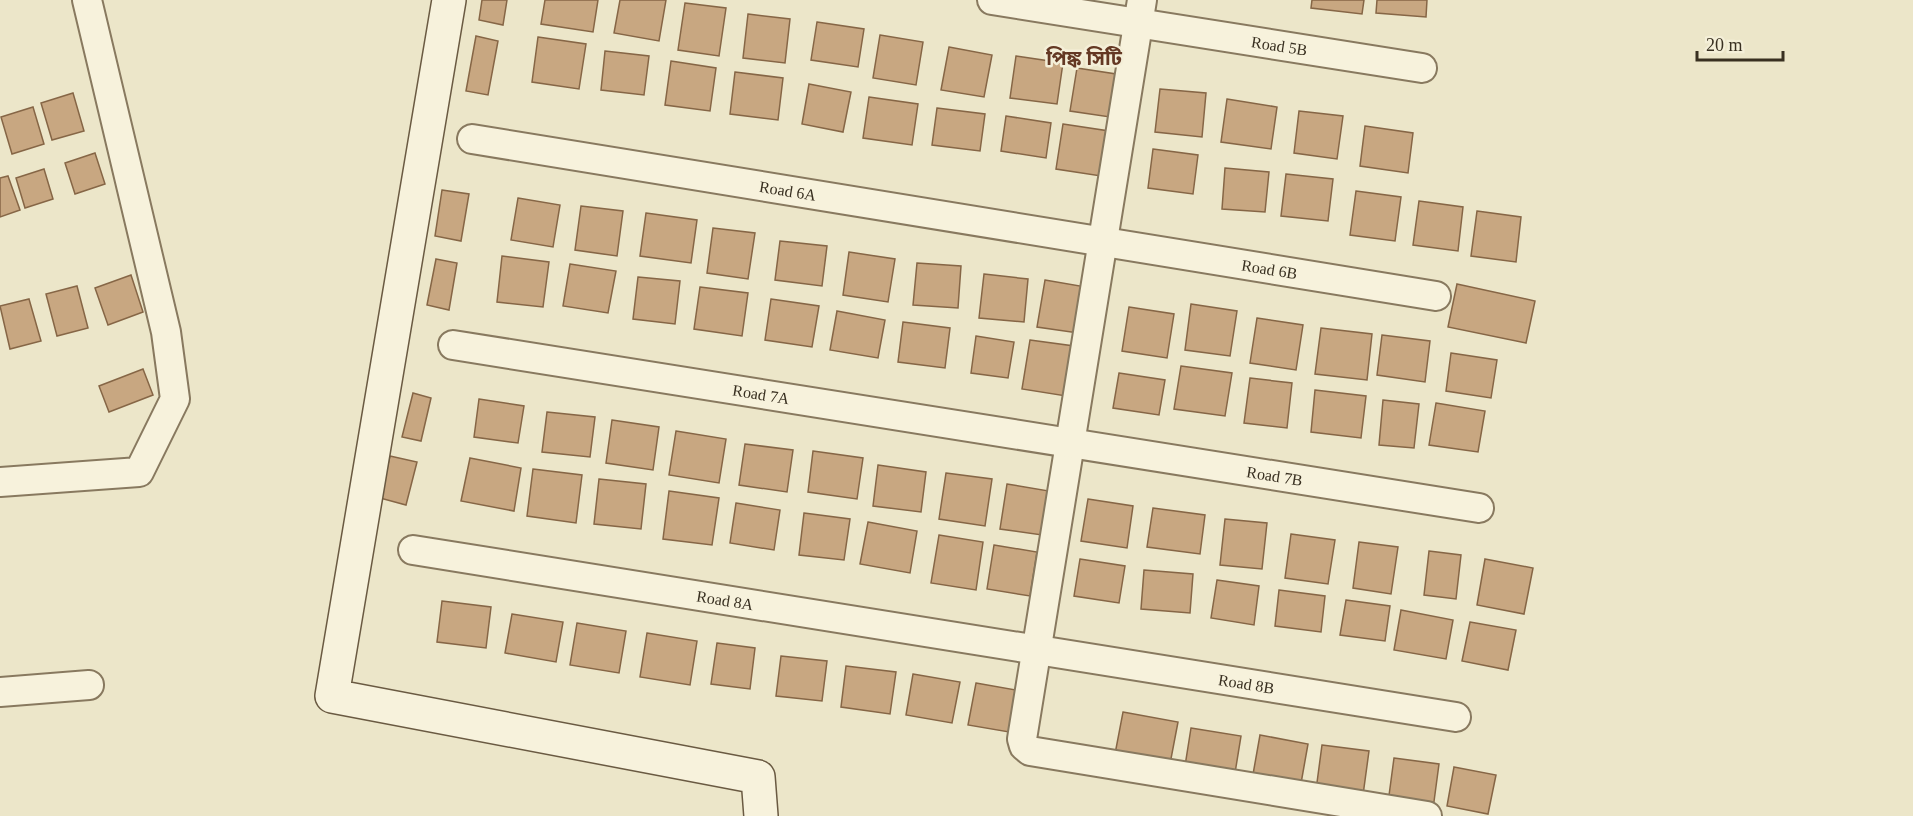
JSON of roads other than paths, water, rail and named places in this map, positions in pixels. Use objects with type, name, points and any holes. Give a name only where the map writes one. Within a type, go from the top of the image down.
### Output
[{"type":"street","points":[[0,482],[139,472],[175,399],[166,332],[87,0]]},
{"type":"street","points":[[449,0],[332,696],[758,777],[761,816]]},
{"type":"street","name":"Road 5B","points":[[992,0],[1140,11],[1422,68]]},
{"type":"street","points":[[1140,11],[1036,650],[1022,739],[1023,746],[1030,751],[1427,816]]},
{"type":"street","name":"Road 6A","points":[[472,140],[1103,242]]},
{"type":"street","name":"Road 6B","points":[[1103,242],[1436,296]]},
{"type":"street","name":"Road 7A","points":[[453,345],[1070,442]]},
{"type":"street","name":"Road 7B","points":[[1070,442],[1479,507]]},
{"type":"street","name":"Road 8A","points":[[413,550],[1036,650]]},
{"type":"street","name":"Road 8B","points":[[1036,650],[1456,717]]},
{"type":"street","points":[[0,692],[88,685]]},
{"type":"district","name":"পিঙ্ক সিটি","points":[[1084,58]]}]
